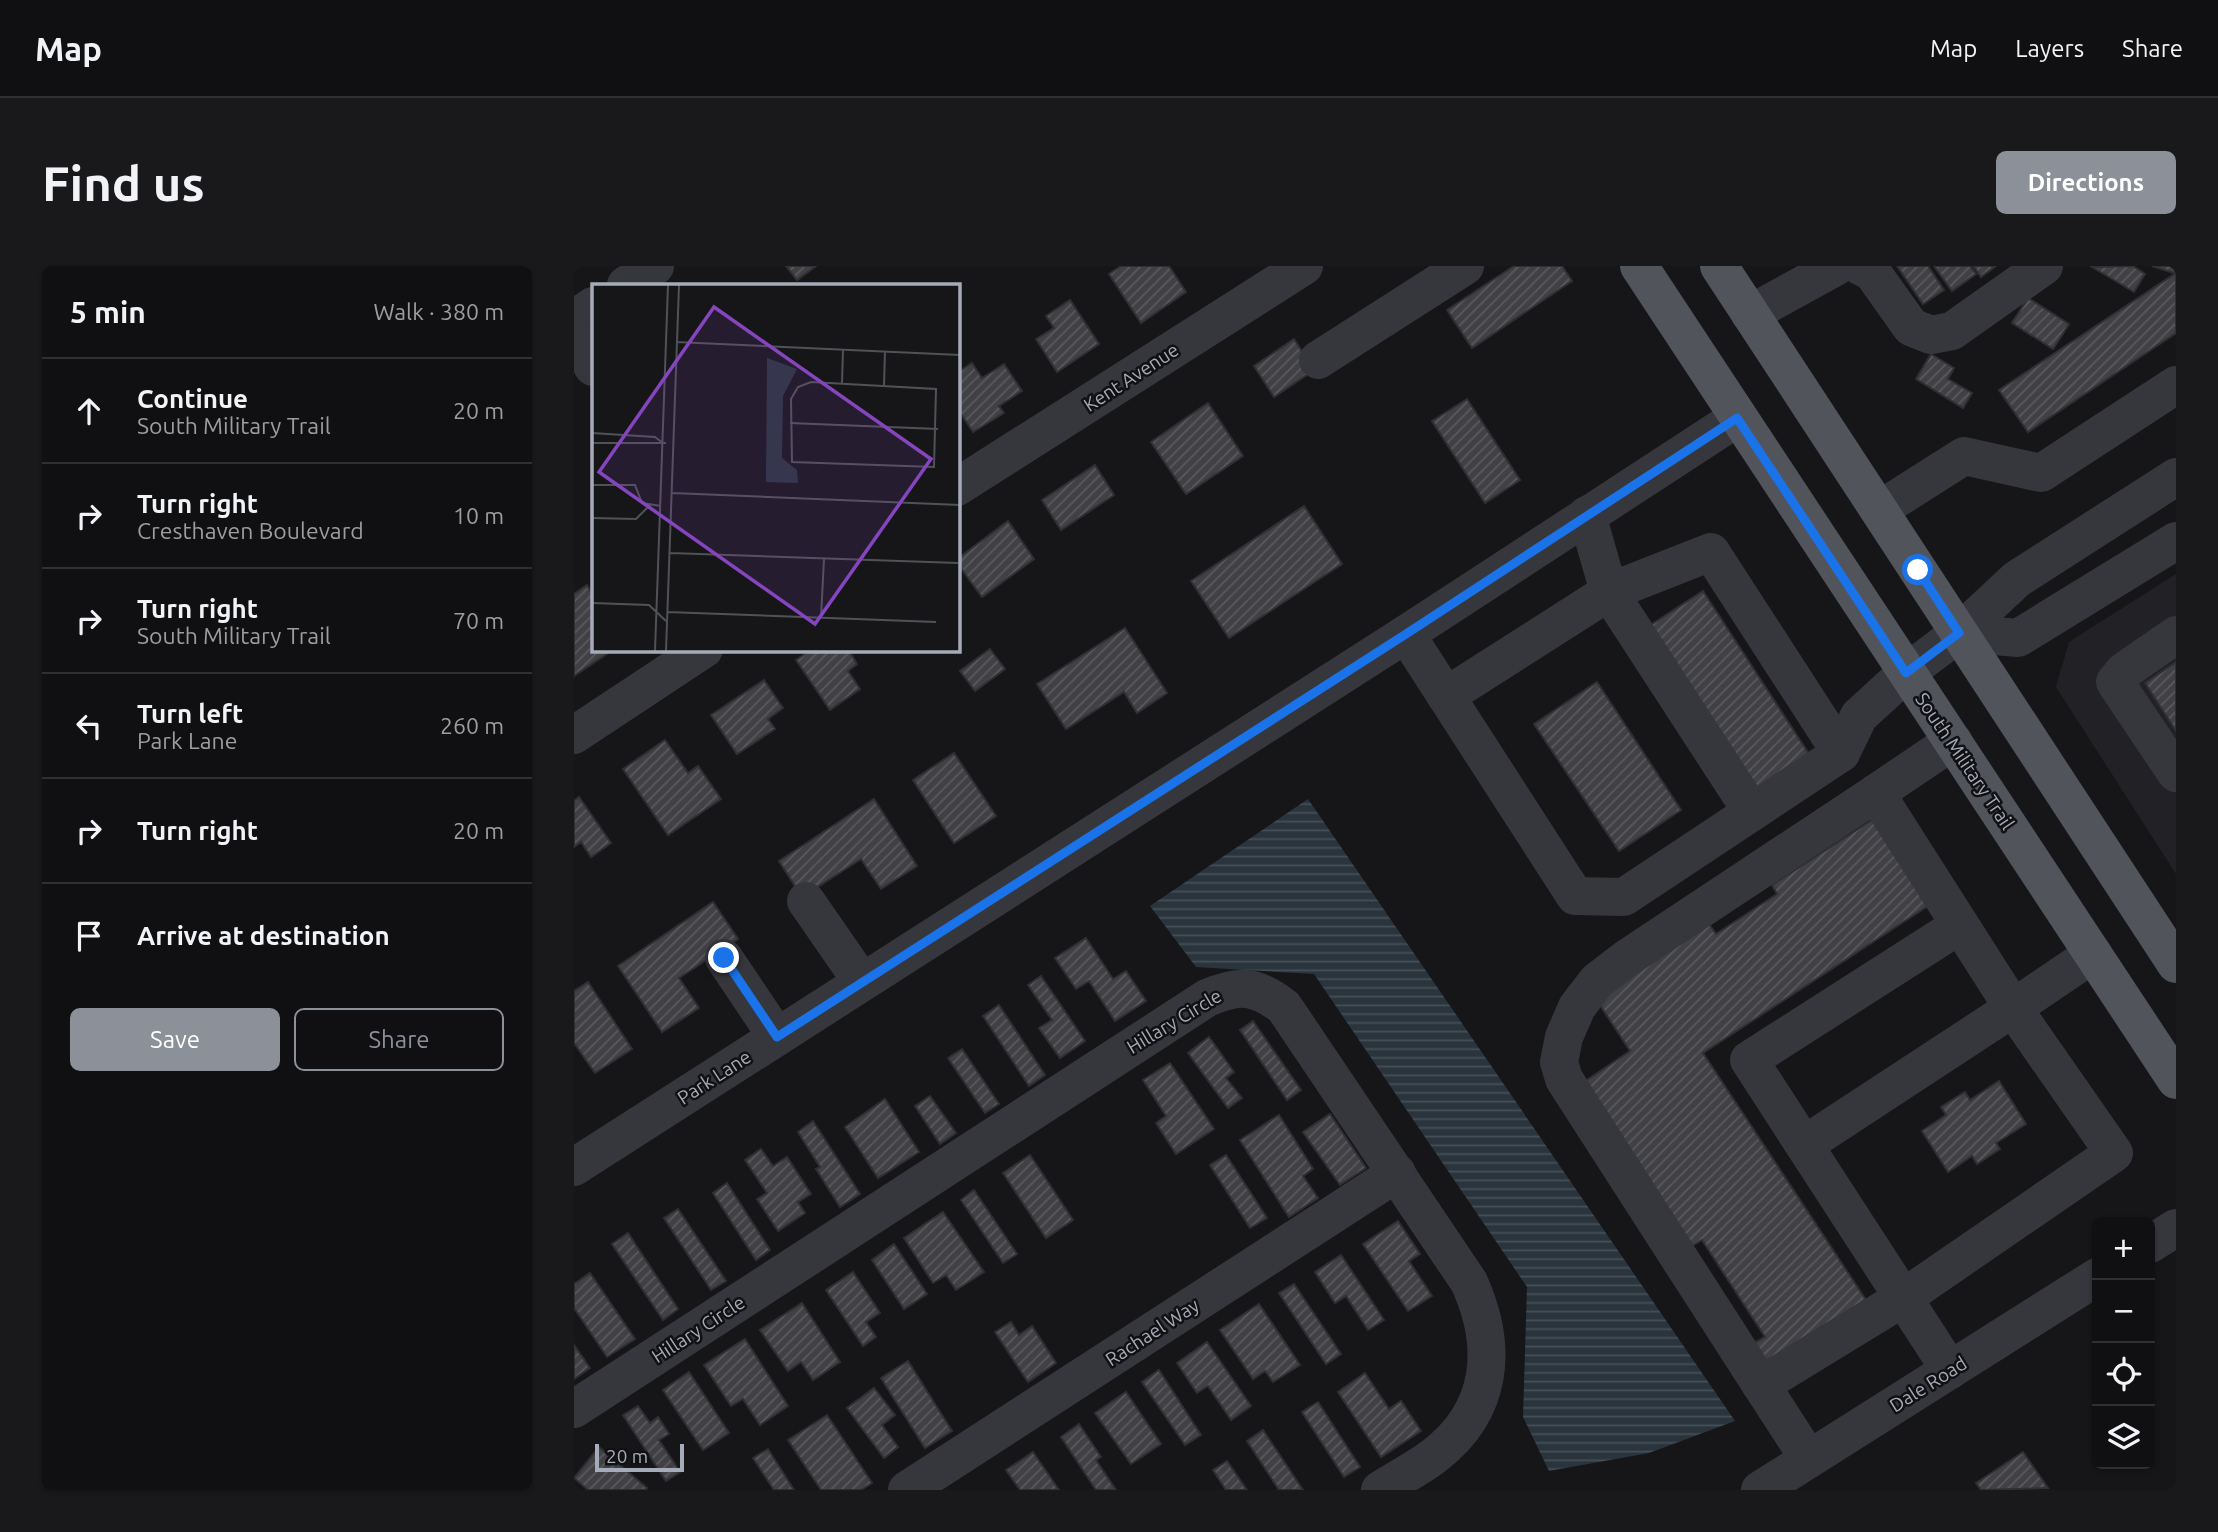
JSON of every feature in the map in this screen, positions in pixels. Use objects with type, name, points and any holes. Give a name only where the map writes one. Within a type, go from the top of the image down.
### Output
[{"type":"main road","name":"South Military Trail","points":[[1639,266],[2176,1080]]},
{"type":"main road","points":[[1719,266],[2176,964]]},
{"type":"street","points":[[628,284],[655,266]]},
{"type":"street","name":"Kent Avenue","points":[[959,486],[1304,266]]},
{"type":"street","points":[[1318,360],[1465,266]]},
{"type":"street","points":[[1860,266],[1872,272],[1911,327],[1931,335],[1952,331],[2045,266]]},
{"type":"street","points":[[1750,314],[1816,271]]},
{"type":"street","points":[[574,319],[592,307]]},
{"type":"street","points":[[574,336],[592,365]]},
{"type":"street","points":[[1879,510],[1964,456],[2041,474],[2176,385]]},
{"type":"street","name":"Park Lane","points":[[574,1167],[1406,634],[1737,418]]},
{"type":"street","points":[[1406,634],[1575,896],[1624,897],[1841,752],[1859,716],[1906,673],[1959,633],[2017,579],[2176,477]]},
{"type":"street","points":[[1587,515],[1609,592],[1752,812]]},
{"type":"street","points":[[1959,633],[2018,638],[2176,541]]},
{"type":"street","points":[[1446,696],[1609,592],[1711,552],[1841,752]]},
{"type":"street","points":[[2176,635],[2124,671],[2115,682],[2176,773]]},
{"type":"street","points":[[574,735],[701,651]]},
{"type":"street","points":[[1809,1459],[1564,1079],[1559,1062],[1564,1037],[1577,1007],[1597,981],[1627,958],[1953,741]]},
{"type":"street","points":[[1761,1385],[1903,1298],[2114,1153],[2013,1008],[1876,793]]},
{"type":"street","points":[[806,901],[862,982]]},
{"type":"street","points":[[1950,1370],[1749,1060],[1960,925]]},
{"type":"street","points":[[1804,1145],[2093,954]]},
{"type":"street","points":[[724,958],[777,1037]]},
{"type":"street","name":"Hillary Circle","points":[[574,1409],[1195,1005],[1228,989],[1249,988],[1268,995],[1284,1007],[1469,1282],[1483,1321],[1487,1363],[1485,1384],[1476,1406],[1451,1440],[1419,1467],[1380,1490]]},
{"type":"street","name":"Rachael Way","points":[[907,1490],[1397,1173]]},
{"type":"street","points":[[2155,1241],[2176,1228]]},
{"type":"street","name":"Dale Road","points":[[1760,1490],[2092,1280]]},
{"type":"shaded area","points":[[2176,574],[2176,874],[2056,687],[2069,642]]},
{"type":"shaded area","points":[[1308,799],[1735,1421],[1649,1453],[1549,1471],[1523,1417],[1527,1287],[1314,974],[1196,967],[1150,906]]},
{"type":"building","points":[[786,266],[816,266],[797,280]]},
{"type":"building","points":[[1121,266],[1169,266],[1186,292],[1141,323],[1109,274]]},
{"type":"building","points":[[1514,266],[1562,266],[1572,281],[1472,348],[1447,310]]},
{"type":"building","points":[[1897,266],[1928,266],[1944,290],[1923,304]]},
{"type":"building","points":[[1934,266],[1970,266],[1976,274],[1952,291]]},
{"type":"building","points":[[1973,266],[1996,266],[1981,277]]},
{"type":"building","points":[[2133,266],[2145,274],[2134,292],[2092,267]]},
{"type":"building","points":[[2152,266],[2176,266],[2176,268],[2174,273]]},
{"type":"building","points":[[2176,273],[2176,333],[2028,432],[1999,390]]},
{"type":"building","points":[[2028,298],[2069,324],[2053,349],[2012,323]]},
{"type":"building","points":[[1070,300],[1099,344],[1057,372],[1036,339],[1054,328],[1046,316]]},
{"type":"building","points":[[1294,339],[1314,370],[1274,397],[1254,366]]},
{"type":"building","points":[[1931,354],[1954,368],[1948,379],[1972,393],[1963,408],[1916,379]]},
{"type":"building","points":[[972,363],[982,378],[1004,364],[1022,391],[999,406],[1004,413],[973,432],[959,411],[959,372]]},
{"type":"building","points":[[1467,399],[1520,480],[1485,503],[1432,421]]},
{"type":"building","points":[[1208,403],[1243,456],[1186,494],[1151,442]]},
{"type":"building","points":[[1095,465],[1114,495],[1061,530],[1042,500]]},
{"type":"building","points":[[1304,506],[1342,564],[1229,638],[1191,581]]},
{"type":"building","points":[[1008,521],[1034,559],[982,597],[959,566],[959,558]]},
{"type":"building","points":[[587,585],[592,593],[592,651],[611,651],[574,676],[574,594]]},
{"type":"building","points":[[1703,591],[1809,754],[1752,791],[1646,628]]},
{"type":"building","points":[[1125,628],[1167,693],[1137,713],[1124,692],[1066,729],[1037,684]]},
{"type":"building","points":[[990,649],[1005,669],[975,691],[960,671]]},
{"type":"building","points":[[809,651],[849,651],[857,664],[848,671],[860,689],[830,710],[796,660]]},
{"type":"building","points":[[2176,662],[2176,731],[2145,683]]},
{"type":"building","points":[[764,680],[783,708],[768,719],[775,729],[737,754],[711,715]]},
{"type":"building","points":[[1597,682],[1681,810],[1619,851],[1534,724]]},
{"type":"building","points":[[665,740],[688,773],[698,766],[721,799],[668,835],[623,769]]},
{"type":"building","points":[[954,753],[996,816],[954,843],[913,780]]},
{"type":"building","points":[[579,797],[611,843],[591,857],[581,842],[574,847],[574,801]]},
{"type":"building","points":[[874,799],[917,866],[881,889],[861,859],[802,897],[779,861]]},
{"type":"building","points":[[1878,816],[1934,902],[1703,1053],[1866,1300],[1768,1365],[1754,1343],[1765,1337],[1702,1240],[1692,1246],[1584,1082],[1630,1051],[1596,999],[1709,924],[1716,934],[1777,894],[1772,885]]},
{"type":"building","points":[[713,902],[738,939],[679,978],[699,1008],[662,1032],[618,966]]},
{"type":"building","points":[[1086,938],[1113,979],[1126,971],[1146,1001],[1115,1021],[1089,981],[1076,989],[1055,958]]},
{"type":"building","points":[[1041,976],[1085,1041],[1060,1058],[1039,1028],[1052,1020],[1028,985]]},
{"type":"building","points":[[588,982],[632,1049],[595,1073],[574,1043],[574,991]]},
{"type":"building","points":[[999,1005],[1045,1075],[1029,1086],[983,1016]]},
{"type":"building","points":[[1253,1021],[1301,1090],[1287,1100],[1240,1030]]},
{"type":"building","points":[[1209,1037],[1234,1072],[1226,1078],[1242,1098],[1228,1108],[1188,1053]]},
{"type":"building","points":[[962,1049],[999,1104],[985,1113],[948,1058]]},
{"type":"building","points":[[1170,1063],[1214,1129],[1176,1154],[1156,1123],[1166,1116],[1143,1080]]},
{"type":"building","points":[[1999,1081],[2026,1124],[1996,1143],[2000,1149],[1977,1164],[1972,1156],[1948,1172],[1922,1131],[1946,1115],[1941,1107],[1965,1092],[1970,1100]]},
{"type":"building","points":[[930,1096],[956,1133],[940,1144],[915,1106]]},
{"type":"building","points":[[885,1099],[919,1152],[878,1178],[845,1127]]},
{"type":"building","points":[[1330,1114],[1366,1168],[1340,1185],[1303,1132]]},
{"type":"building","points":[[1279,1115],[1313,1169],[1303,1176],[1318,1198],[1289,1217],[1240,1140]]},
{"type":"building","points":[[813,1121],[860,1194],[840,1207],[816,1169],[820,1167],[798,1132]]},
{"type":"building","points":[[761,1149],[773,1166],[787,1157],[811,1194],[798,1202],[805,1213],[778,1231],[757,1199],[767,1193],[745,1160]]},
{"type":"building","points":[[1030,1155],[1073,1220],[1046,1238],[1003,1173]]},
{"type":"building","points":[[1226,1155],[1267,1218],[1250,1228],[1210,1165]]},
{"type":"building","points":[[727,1183],[770,1250],[756,1260],[713,1193]]},
{"type":"building","points":[[974,1190],[1017,1254],[1003,1263],[961,1200]]},
{"type":"building","points":[[678,1209],[726,1281],[711,1290],[664,1218]]},
{"type":"building","points":[[943,1212],[984,1272],[956,1290],[946,1275],[933,1283],[904,1238]]},
{"type":"building","points":[[1398,1221],[1420,1254],[1409,1261],[1432,1296],[1408,1311],[1363,1244]]},
{"type":"building","points":[[628,1233],[678,1309],[663,1320],[612,1244]]},
{"type":"building","points":[[894,1244],[927,1294],[904,1309],[872,1260]]},
{"type":"building","points":[[1341,1255],[1384,1320],[1368,1330],[1346,1296],[1335,1303],[1315,1272]]},
{"type":"building","points":[[853,1272],[880,1313],[866,1322],[876,1337],[863,1346],[826,1290]]},
{"type":"building","points":[[590,1273],[635,1339],[607,1357],[574,1308],[574,1284]]},
{"type":"building","points":[[1294,1284],[1341,1354],[1326,1364],[1279,1293]]},
{"type":"building","points":[[802,1303],[840,1362],[813,1380],[801,1362],[788,1371],[760,1330]]},
{"type":"building","points":[[1259,1304],[1300,1365],[1273,1382],[1265,1371],[1253,1379],[1220,1330]]},
{"type":"building","points":[[1011,1322],[1019,1335],[1032,1326],[1056,1363],[1028,1382],[995,1332]]},
{"type":"building","points":[[745,1339],[788,1406],[760,1425],[743,1399],[731,1406],[704,1365]]},
{"type":"building","points":[[1207,1342],[1251,1406],[1231,1420],[1208,1386],[1197,1393],[1177,1363]]},
{"type":"building","points":[[574,1345],[590,1368],[574,1379]]},
{"type":"building","points":[[908,1361],[952,1431],[925,1448],[881,1378]]},
{"type":"building","points":[[1159,1370],[1201,1435],[1185,1445],[1142,1382]]},
{"type":"building","points":[[689,1372],[729,1433],[703,1450],[663,1390]]},
{"type":"building","points":[[1365,1373],[1389,1409],[1401,1401],[1421,1431],[1381,1457],[1338,1392]]},
{"type":"building","points":[[874,1388],[895,1415],[882,1425],[898,1447],[884,1458],[847,1408]]},
{"type":"building","points":[[1126,1392],[1161,1444],[1131,1464],[1095,1413]]},
{"type":"building","points":[[1318,1402],[1360,1467],[1344,1477],[1302,1412]]},
{"type":"building","points":[[638,1406],[650,1423],[658,1417],[669,1434],[659,1440],[680,1472],[666,1481],[623,1415]]},
{"type":"building","points":[[827,1415],[872,1483],[861,1490],[821,1490],[788,1440]]},
{"type":"building","points":[[1079,1424],[1101,1457],[1096,1460],[1116,1490],[1096,1490],[1061,1437]]},
{"type":"building","points":[[1263,1430],[1303,1490],[1279,1490],[1247,1441]]},
{"type":"building","points":[[599,1447],[647,1488],[588,1490],[574,1478]]},
{"type":"building","points":[[768,1449],[794,1490],[774,1490],[753,1458]]},
{"type":"building","points":[[1033,1452],[1059,1490],[1020,1490],[1006,1470]]},
{"type":"building","points":[[2023,1452],[2048,1488],[1981,1490],[1976,1483]]},
{"type":"building","points":[[1227,1461],[1247,1490],[1226,1490],[1213,1470]]},
{"type":"route","points":[[724,958],[777,1037],[1406,634],[1737,418],[1906,673],[1959,633],[1918,570]]}]
